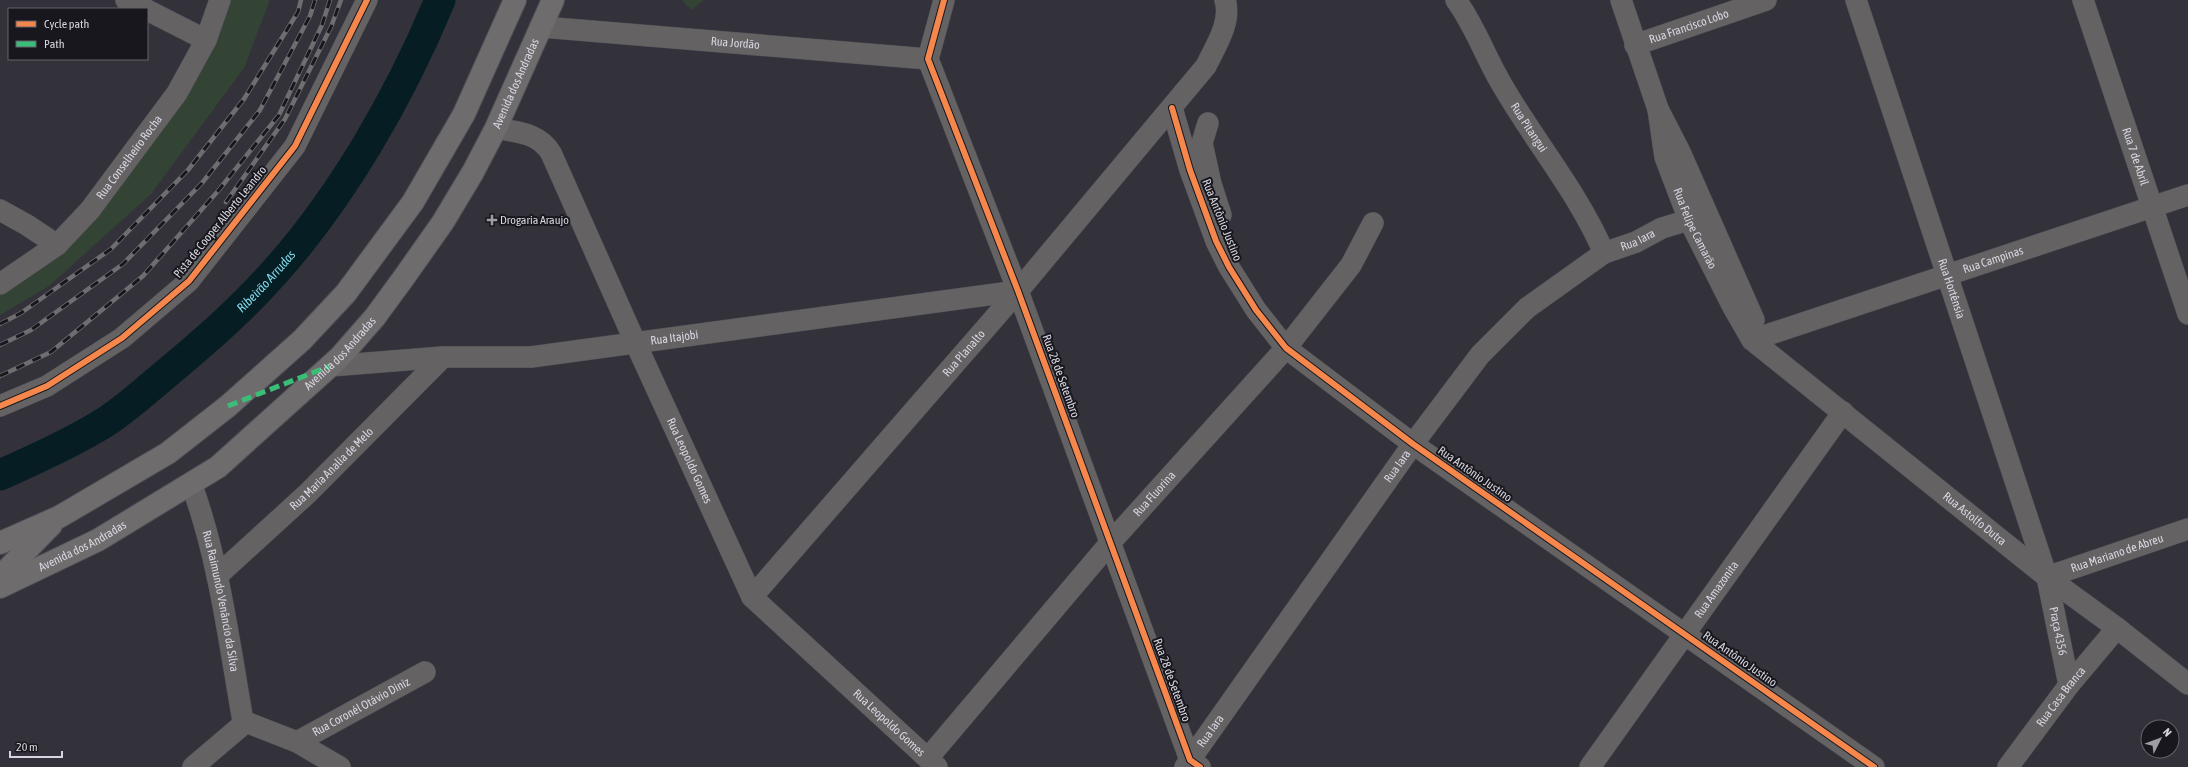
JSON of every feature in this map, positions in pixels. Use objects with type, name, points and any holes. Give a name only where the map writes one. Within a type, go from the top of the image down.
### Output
[{"type":"main road","name":"Avenida dos Andradas","points":[[0,587],[98,540],[218,467],[330,366],[375,316],[405,276],[442,222],[473,172],[496,128],[553,0]]},
{"type":"main road","points":[[513,6],[525,27],[534,30],[542,27]]},
{"type":"main road","points":[[0,543],[59,517],[174,448],[228,406],[302,340],[346,293],[413,202],[464,114],[513,6]]},
{"type":"main road","points":[[0,577],[59,517]]},
{"type":"street","points":[[126,0],[142,8]]},
{"type":"street","name":"Rua Conselheiro Rocha","points":[[0,284],[57,245],[90,210],[177,93],[206,40],[220,0]]},
{"type":"street","name":"Pista de Cooper Alberto Leandro","points":[[0,406],[47,386],[122,338],[188,281],[295,146],[367,0]]},
{"type":"street","points":[[928,59],[944,0]]},
{"type":"street","points":[[1172,108],[1206,66],[1221,36],[1227,6],[1225,0]]},
{"type":"street","name":"Rua Pitangui","points":[[1456,0],[1479,37],[1500,82],[1590,221],[1604,253]]},
{"type":"street","name":"Rua Felipe Camarão","points":[[1621,0],[1635,45],[1658,109],[1680,152],[1759,342]]},
{"type":"street","name":"Rua Francisco Lobo","points":[[1635,45],[1766,0]]},
{"type":"street","name":"Rua Hortênsia","points":[[1856,0],[2046,577]]},
{"type":"street","name":"Rua 7 de Abril","points":[[2083,0],[2188,314]]},
{"type":"street","points":[[148,11],[206,40]]},
{"type":"street","name":"Rua Jordão","points":[[542,27],[928,59]]},
{"type":"street","name":"Rua 28 de Setembro","points":[[928,59],[1018,291],[1191,765]]},
{"type":"street","name":"Rua Planalto","points":[[752,597],[1018,291],[1172,108]]},
{"type":"street","name":"Rua Antônio Justino","points":[[1172,108],[1190,170],[1216,241],[1229,267],[1256,310],[1286,348],[1413,444],[1874,767]]},
{"type":"street","name":"Rua Felipe Camarão","points":[[1658,109],[1665,157],[1689,220],[1733,307],[1759,342]]},
{"type":"street","name":"Rua Antônio Justino","points":[[1208,123],[1202,143],[1211,184],[1227,232],[1252,291],[1256,310]]},
{"type":"street","name":"Rua Leopoldo Gomes","points":[[496,128],[534,136],[545,143],[752,597],[933,763]]},
{"type":"street","name":"Rua Campinas","points":[[1759,342],[1947,276],[2188,195]]},
{"type":"street","points":[[0,210],[27,225],[57,245]]},
{"type":"street","name":"Rua Iara","points":[[1191,765],[1413,444],[1480,355],[1526,308],[1604,253],[1636,242],[1662,228],[1689,220]]},
{"type":"street","name":"Rua Fluorina","points":[[933,763],[1110,543],[1286,348],[1351,265],[1373,223]]},
{"type":"street","name":"Rua Itajobi","points":[[330,366],[442,357],[531,357],[636,344],[1018,291]]},
{"type":"street","name":"Rua Astolfo Dutra","points":[[1759,342],[2046,577],[2118,628],[2188,684]]},
{"type":"street","name":"Rua Maria Analia de Melo","points":[[217,576],[308,493],[442,357]]},
{"type":"street","name":"Rua Amazonita","points":[[1590,767],[1843,412]]},
{"type":"street","name":"Rua Raimundo Venâncio da Silva","points":[[192,483],[203,515],[217,576],[243,721]]},
{"type":"street","name":"Rua Mariano de Abreu","points":[[2046,577],[2188,529]]},
{"type":"street","name":"Praça 4356","points":[[2046,577],[2069,685]]},
{"type":"street","name":"Rua Casa Branca","points":[[2008,767],[2069,685],[2118,628]]},
{"type":"street","name":"Rua Coronél Otávio Diniz","points":[[297,742],[425,672]]},
{"type":"street","points":[[193,767],[240,727],[243,721],[297,742],[340,767]]},
{"type":"green space","points":[[228,0],[270,0],[244,68],[151,194],[49,286],[0,315],[0,288],[59,249]]},
{"type":"green space","points":[[682,0],[704,0],[691,10]]},
{"type":"waterway","name":"Ribeirão Arrudas","points":[[0,475],[75,440],[117,414],[208,338],[260,288],[298,245],[322,213],[367,145],[407,73],[440,0]]},
{"type":"railway","points":[[0,324],[21,313],[111,249],[188,170],[244,99],[298,12],[301,0]]},
{"type":"railway","points":[[0,345],[31,330],[123,264],[202,183],[260,110],[310,16],[315,0]]},
{"type":"railway","points":[[0,376],[51,352],[143,276],[218,191],[279,115],[322,25],[330,0]]},
{"type":"railway","points":[[226,202],[285,119],[331,27],[341,0]]},
{"type":"marked path","points":[[228,406],[330,366]]},
{"type":"cycle path","points":[[0,406],[47,386],[122,338],[189,281],[295,146],[367,0]]},
{"type":"cycle path","points":[[944,0],[928,59],[1018,291],[1190,760],[1200,767]]},
{"type":"cycle path","points":[[1172,108],[1190,170],[1216,241],[1229,267],[1256,310],[1286,348],[1413,444],[1874,767]]},
{"type":"place","name":"Drogaria Araujo","points":[[492,220]]}]
